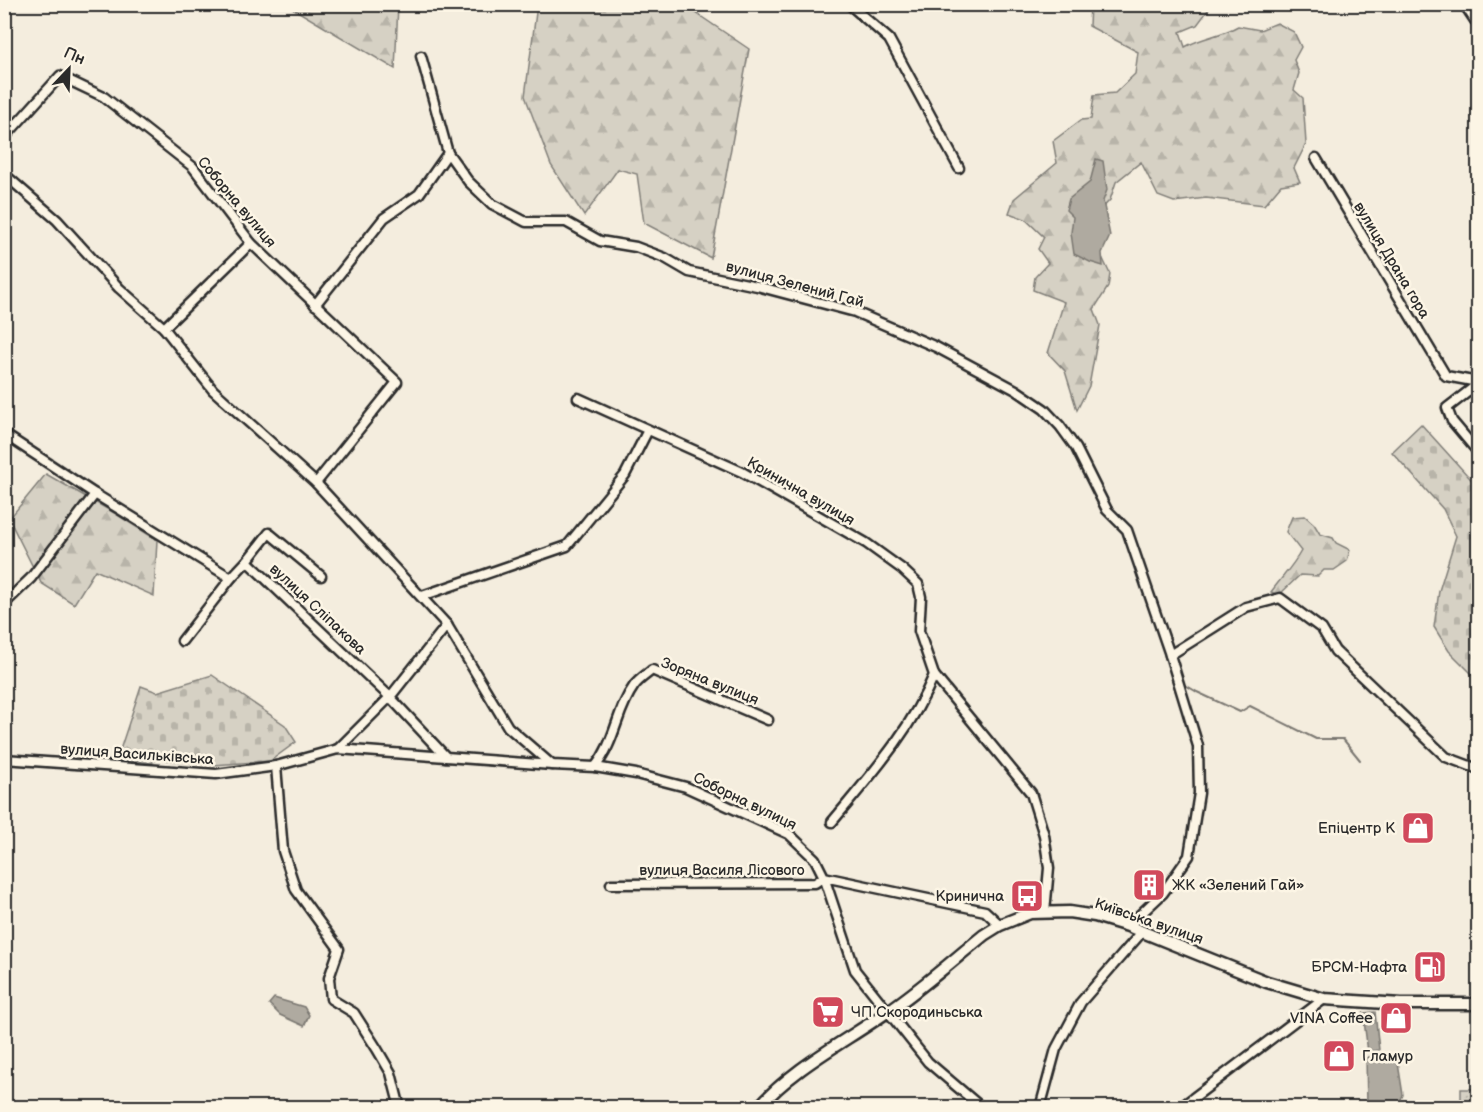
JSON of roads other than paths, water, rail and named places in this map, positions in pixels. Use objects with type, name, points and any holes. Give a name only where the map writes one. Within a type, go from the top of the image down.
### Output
[{"type":"main road","name":"Київська вулиця","points":[[758,1107],[796,1073],[888,1012],[984,935],[1000,925],[1030,913],[1069,912],[1095,916],[1128,926],[1268,982],[1324,999],[1401,1004],[1479,1004]]},
{"type":"street","points":[[849,4],[889,39],[959,168]]},
{"type":"street","points":[[1464,4],[1479,25]]},
{"type":"street","name":"вулиця Зелений Гай","points":[[421,56],[448,153],[468,181],[492,204],[526,222],[566,222],[600,242],[636,247],[664,258],[689,272],[757,286],[855,312],[936,347],[1016,390],[1044,409],[1060,426],[1076,448],[1107,510],[1127,530],[1170,655],[1198,746],[1199,793],[1189,856],[1163,893],[1128,926]]},
{"type":"street","name":"Соборна вулиця","points":[[4,138],[60,76],[104,97],[193,167],[251,243],[397,382],[316,483]]},
{"type":"street","points":[[315,305],[384,218],[419,194],[448,153]]},
{"type":"street","name":"вулиця Драна гора","points":[[1316,158],[1446,376],[1479,383]]},
{"type":"street","points":[[4,174],[57,220],[119,288],[164,328],[213,390],[316,483],[423,596],[447,625],[508,727],[552,765]]},
{"type":"street","points":[[164,328],[251,243]]},
{"type":"street","points":[[1479,383],[1447,408],[1452,421],[1479,452]]},
{"type":"street","name":"Кринична вулиця","points":[[578,398],[742,472],[866,543],[902,568],[918,584],[921,597],[919,631],[934,675],[1031,793],[1044,835],[1049,868],[1045,912]]},
{"type":"street","points":[[423,596],[567,546],[625,474],[648,430]]},
{"type":"street","points":[[4,434],[94,494],[231,578]]},
{"type":"street","points":[[4,604],[31,578],[94,494]]},
{"type":"street","points":[[182,641],[269,533],[321,576]]},
{"type":"street","name":"вулиця Сліпакова","points":[[247,561],[390,697]]},
{"type":"street","points":[[1170,655],[1246,607],[1280,598],[1322,629],[1335,651],[1446,757],[1479,768]]},
{"type":"street","points":[[338,749],[390,697],[447,625]]},
{"type":"street","name":"Зоряна вулиця","points":[[595,767],[610,746],[620,714],[634,685],[652,670],[768,720]]},
{"type":"street","points":[[832,822],[890,751],[923,701],[934,675]]},
{"type":"street","points":[[390,697],[446,757]]},
{"type":"street","points":[[338,749],[595,767]]},
{"type":"street","name":"вулиця Васильківська","points":[[4,759],[216,774],[276,766],[338,749]]},
{"type":"street","points":[[276,766],[283,851],[296,890],[339,949],[329,978],[331,999],[354,1013],[377,1048],[391,1073],[400,1107]]},
{"type":"street","name":"Соборна вулиця","points":[[595,767],[636,774],[686,787],[789,834],[815,859],[824,877]]},
{"type":"street","points":[[824,877],[985,911],[1000,925]]},
{"type":"street","name":"вулиця Василя Лісового","points":[[611,884],[815,883],[824,877],[855,970],[927,1062],[982,1107]]},
{"type":"street","points":[[1040,1107],[1056,1049],[1080,1002],[1142,932]]},
{"type":"street","points":[[1180,1107],[1324,999]]},
{"type":"waterway","points":[[1187,686],[1240,712],[1250,706],[1316,739],[1343,739],[1360,760]]},
{"type":"place","name":"Епіцентр К","points":[[1418,828]]},
{"type":"place","name":"ЖК «Зелений Гай»","points":[[1149,885]]},
{"type":"place","name":"Кринична","points":[[1027,896]]},
{"type":"place","name":"БРСМ-Нафта","points":[[1430,967]]},
{"type":"place","name":"ЧП Скородиньська","points":[[828,1012]]},
{"type":"place","name":"VINA Coffee","points":[[1396,1018]]},
{"type":"place","name":"Гламур","points":[[1339,1056]]}]
